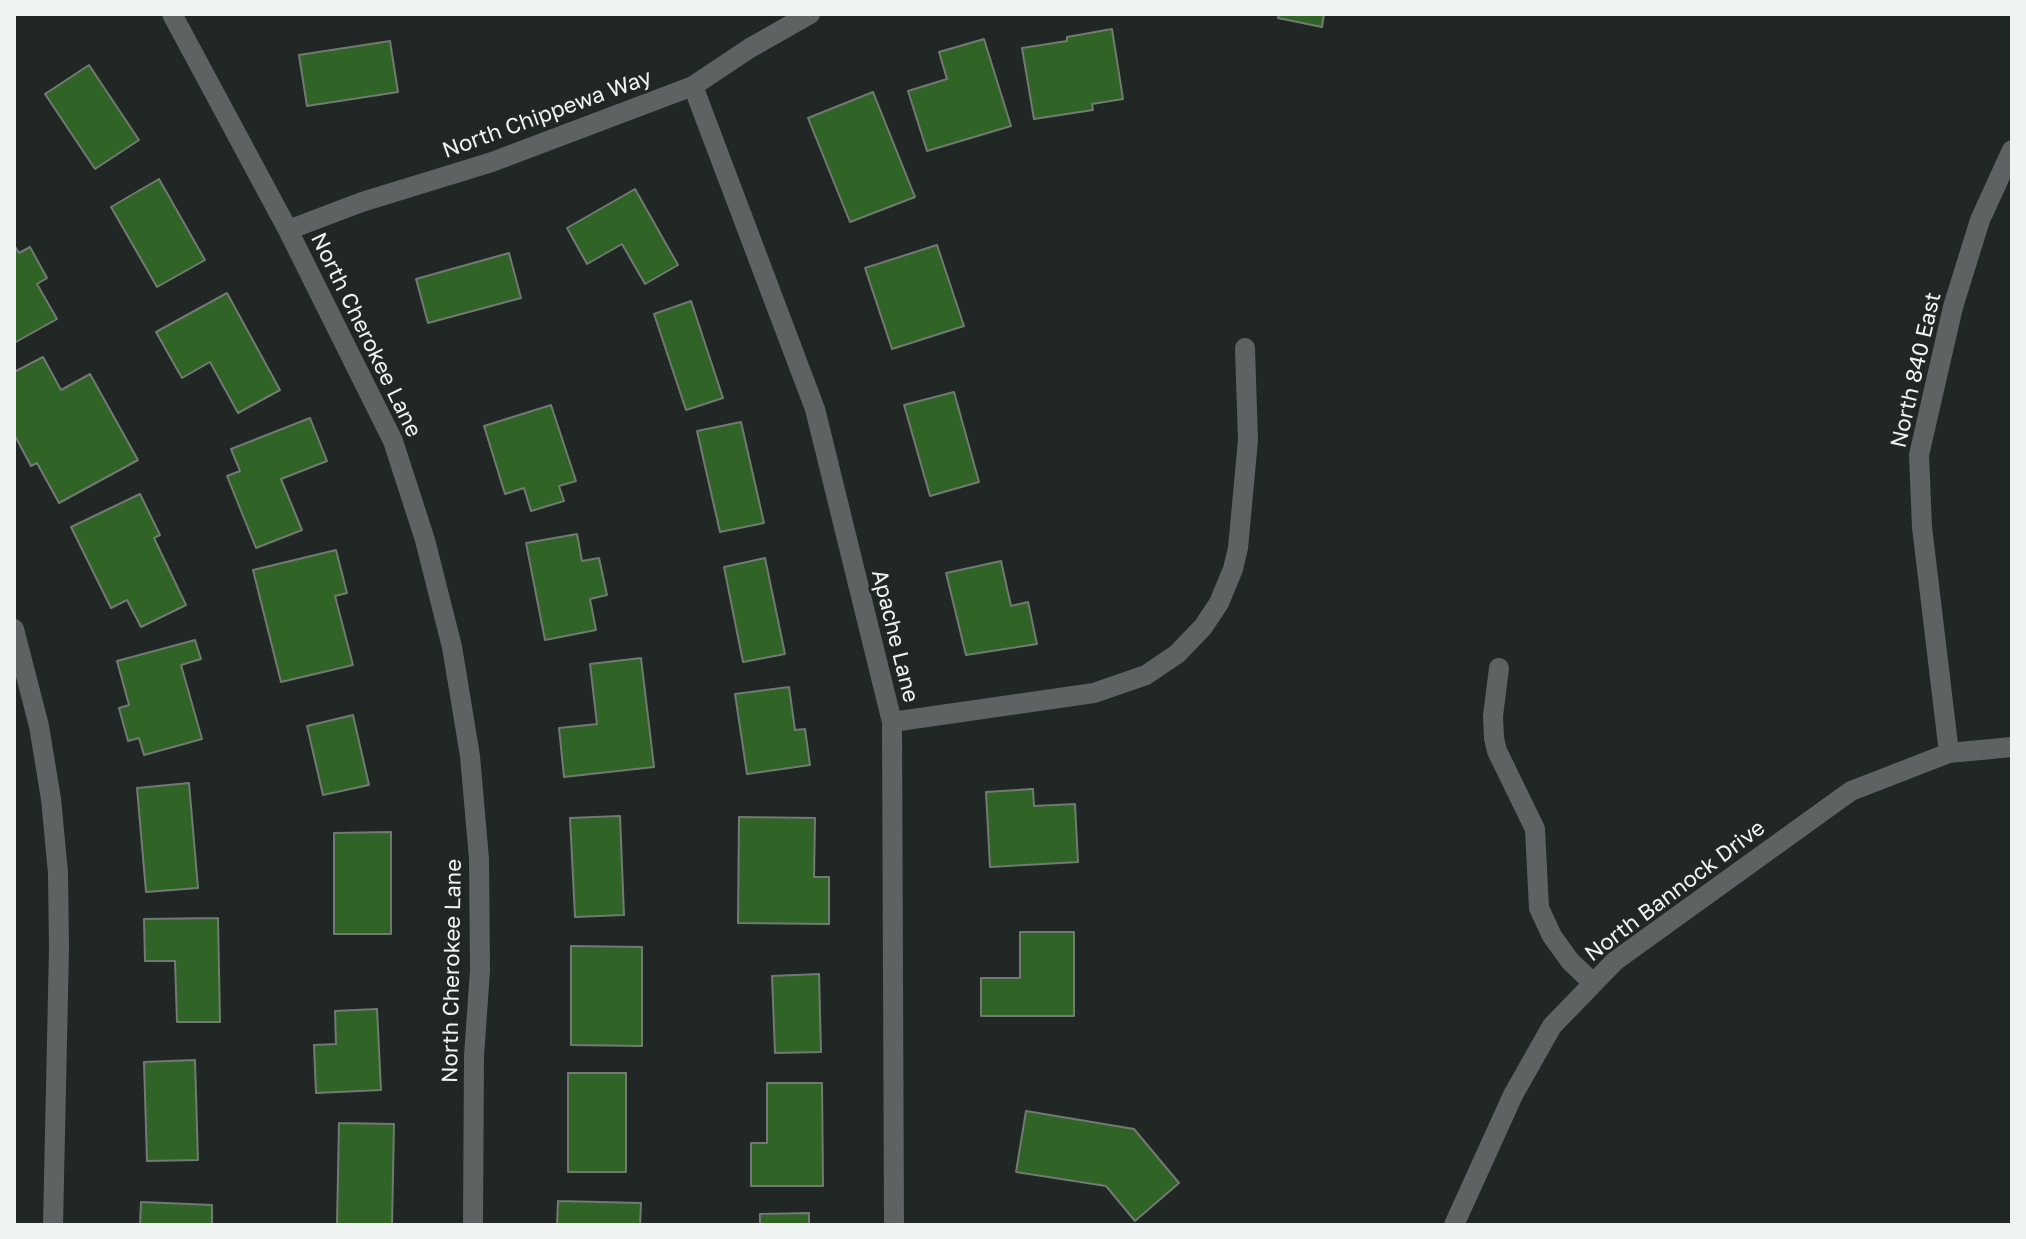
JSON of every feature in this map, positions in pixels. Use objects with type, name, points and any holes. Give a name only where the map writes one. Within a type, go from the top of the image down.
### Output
[{"type":"street","name":"North Cherokee Lane","points":[[172,14],[288,230],[393,441],[425,540],[452,647],[470,756],[479,859],[480,970],[474,1056],[473,1225]]},
{"type":"street","name":"North Chippewa Way","points":[[288,230],[362,202],[492,162],[693,86],[750,48],[810,14]]},
{"type":"street","name":"Apache Lane","points":[[693,86],[815,409],[892,722],[894,1225]]},
{"type":"street","name":"North 840 East","points":[[1949,753],[1922,527],[1919,455],[1953,307],[1980,220],[2012,150]]},
{"type":"street","points":[[892,722],[1094,693],[1146,675],[1177,654],[1203,627],[1219,603],[1238,548],[1248,440],[1245,348]]},
{"type":"street","points":[[14,629],[39,726],[51,799],[58,873],[53,1225]]},
{"type":"street","points":[[1499,668],[1493,716],[1494,738],[1535,829],[1539,908],[1552,936],[1570,961],[1593,983]]},
{"type":"street","name":"North Bannock Drive","points":[[1454,1225],[1513,1095],[1552,1026],[1615,961],[1851,791],[1949,753],[2012,747]]},
{"type":"building","points":[[1279,14],[1324,14],[1322,27],[1278,18]]},
{"type":"building","points":[[1112,29],[1123,99],[1092,104],[1093,110],[1034,119],[1022,48],[1067,41],[1067,37]]},
{"type":"building","points":[[984,39],[1011,126],[927,151],[908,91],[947,79],[939,52]]},
{"type":"building","points":[[390,41],[398,92],[307,106],[299,55]]},
{"type":"building","points":[[89,65],[139,140],[95,169],[45,94]]},
{"type":"building","points":[[873,92],[915,197],[850,222],[808,118]]},
{"type":"building","points":[[159,179],[205,260],[157,287],[111,207]]},
{"type":"building","points":[[635,189],[678,265],[645,284],[622,244],[587,264],[567,228]]},
{"type":"building","points":[[14,245],[19,253],[30,247],[47,278],[37,284],[57,319],[14,343]]},
{"type":"building","points":[[937,245],[964,326],[892,349],[865,268]]},
{"type":"building","points":[[509,253],[521,298],[428,323],[416,279]]},
{"type":"building","points":[[227,293],[280,390],[238,413],[210,362],[182,378],[156,332]]},
{"type":"building","points":[[691,301],[723,398],[686,410],[654,314]]},
{"type":"building","points":[[43,357],[61,390],[90,374],[138,460],[59,503],[37,463],[31,466],[14,434],[14,372]]},
{"type":"building","points":[[954,392],[979,482],[930,496],[904,405]]},
{"type":"building","points":[[551,405],[576,481],[559,486],[564,501],[531,511],[524,488],[505,494],[484,426]]},
{"type":"building","points":[[310,418],[327,461],[281,479],[302,530],[256,548],[227,476],[240,471],[231,449]]},
{"type":"building","points":[[741,422],[764,523],[720,532],[697,431]]},
{"type":"building","points":[[140,494],[160,535],[154,538],[186,605],[141,627],[127,600],[111,608],[71,527]]},
{"type":"building","points":[[577,534],[582,561],[599,558],[607,595],[590,599],[596,630],[545,640],[526,543]]},
{"type":"building","points":[[336,550],[347,593],[335,596],[353,665],[281,682],[253,570]]},
{"type":"building","points":[[765,558],[785,654],[743,662],[724,567]]},
{"type":"building","points":[[1001,561],[1011,606],[1028,602],[1037,644],[966,655],[946,573]]},
{"type":"building","points":[[195,640],[201,659],[181,665],[202,739],[144,755],[139,738],[128,741],[119,708],[129,705],[117,661]]},
{"type":"building","points":[[641,658],[654,767],[564,777],[559,728],[597,724],[590,664]]},
{"type":"building","points":[[789,687],[795,730],[805,729],[810,765],[747,774],[735,694]]},
{"type":"building","points":[[353,715],[369,785],[323,795],[307,726]]},
{"type":"building","points":[[189,783],[198,888],[146,892],[137,788]]},
{"type":"building","points":[[1033,789],[1034,806],[1075,804],[1078,862],[990,867],[986,792]]},
{"type":"building","points":[[620,816],[624,915],[575,917],[570,818]]},
{"type":"building","points":[[739,817],[815,818],[814,877],[829,877],[829,924],[738,923]]},
{"type":"building","points":[[391,832],[391,934],[334,934],[334,833]]},
{"type":"building","points":[[218,918],[220,1022],[177,1022],[175,961],[145,961],[144,919]]},
{"type":"building","points":[[1020,932],[1074,932],[1074,1016],[981,1016],[981,978],[1020,978]]},
{"type":"building","points":[[571,946],[642,947],[642,1046],[571,1045]]},
{"type":"building","points":[[819,974],[821,1052],[775,1053],[772,976]]},
{"type":"building","points":[[377,1009],[381,1090],[316,1093],[314,1045],[336,1044],[335,1011]]},
{"type":"building","points":[[195,1060],[198,1160],[147,1161],[144,1062]]},
{"type":"building","points":[[568,1073],[626,1073],[626,1172],[568,1172]]},
{"type":"building","points":[[767,1083],[822,1083],[823,1186],[751,1186],[751,1143],[767,1143]]},
{"type":"building","points":[[1026,1111],[1134,1129],[1179,1183],[1135,1221],[1106,1186],[1016,1172]]},
{"type":"building","points":[[339,1123],[394,1124],[392,1225],[337,1225]]},
{"type":"building","points":[[558,1201],[641,1203],[640,1225],[557,1225]]},
{"type":"building","points":[[141,1202],[212,1205],[212,1225],[140,1225]]},
{"type":"building","points":[[809,1213],[809,1225],[760,1225],[760,1214]]}]
